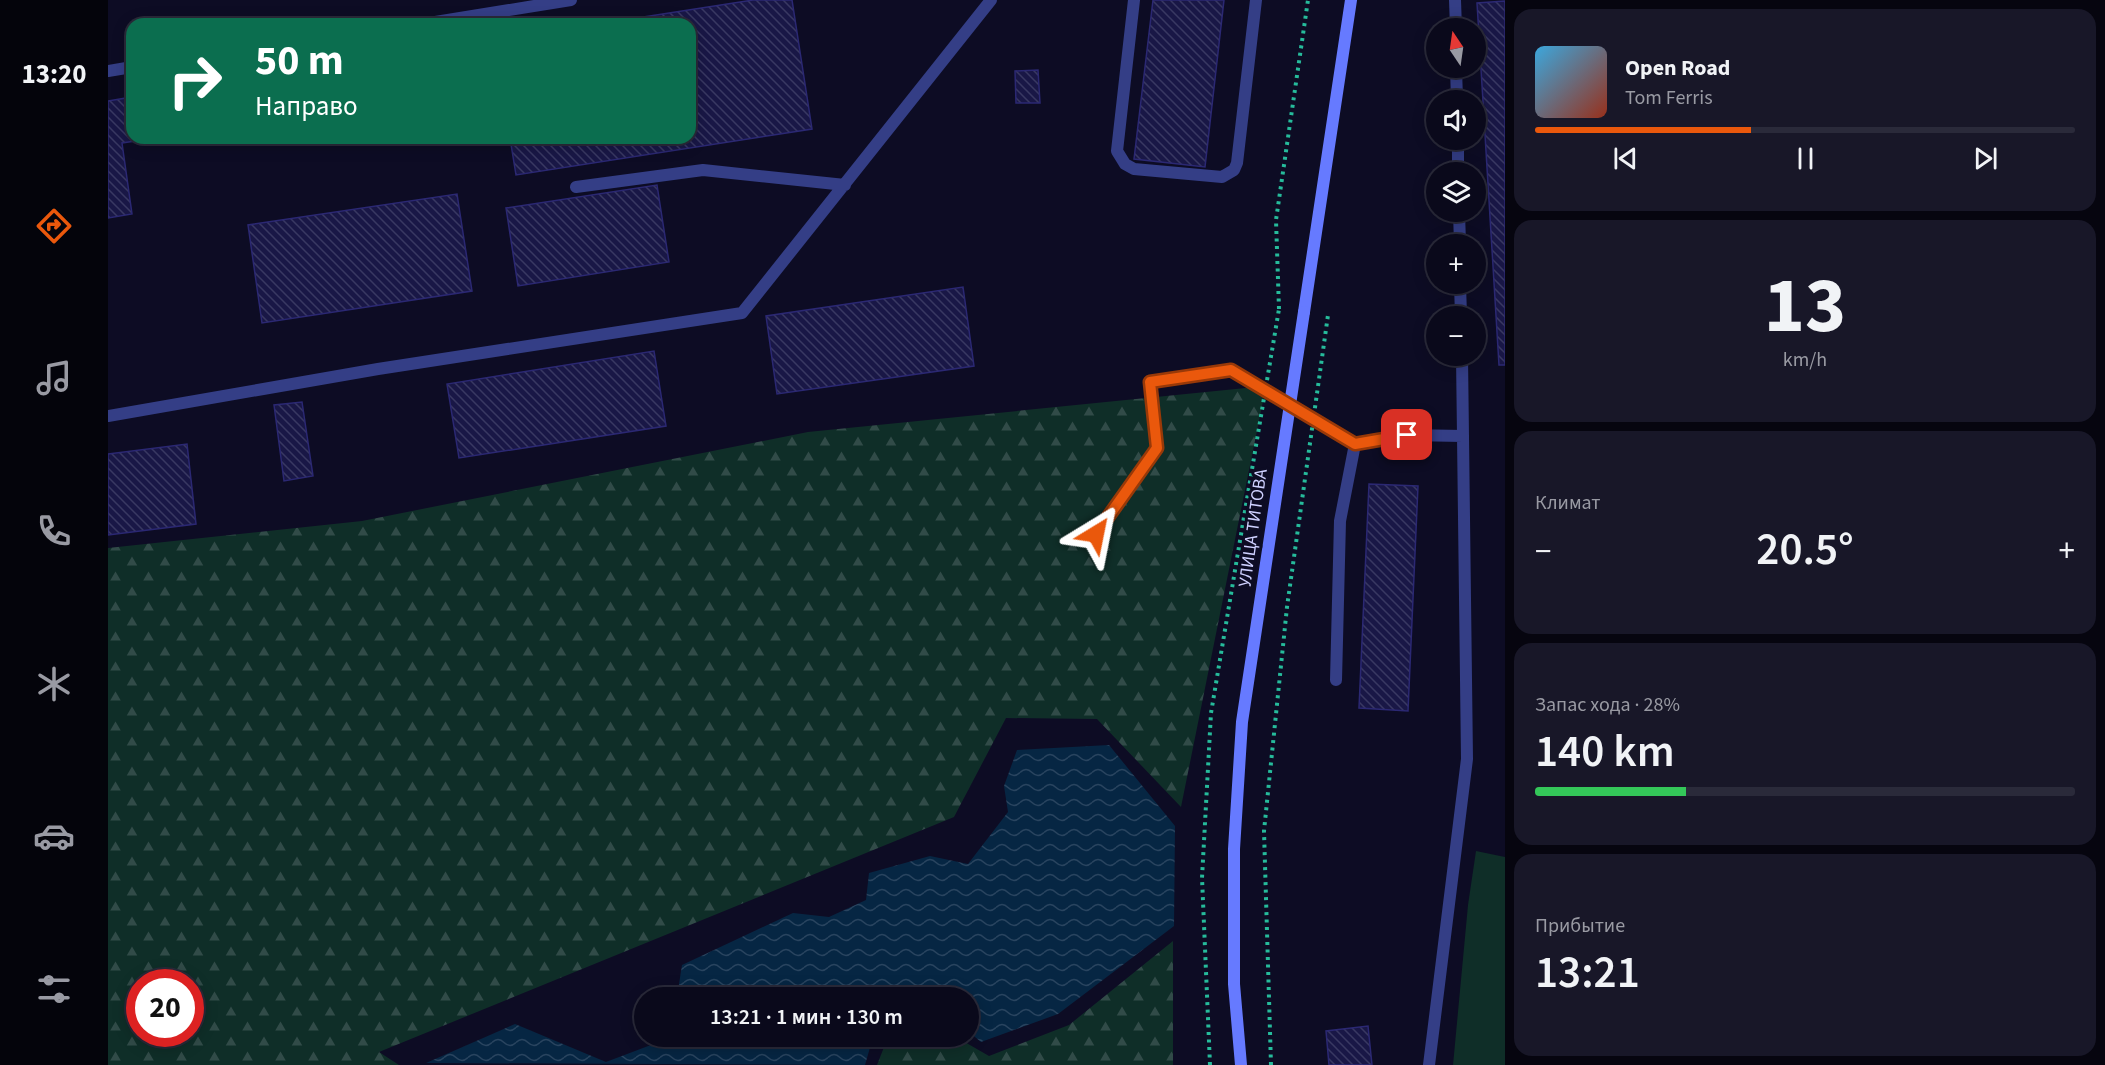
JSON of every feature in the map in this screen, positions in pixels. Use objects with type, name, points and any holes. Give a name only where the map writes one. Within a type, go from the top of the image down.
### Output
[{"type":"main road","name":"УЛИЦА ТИТОВА","points":[[1241,1065],[1234,984],[1234,860],[1242,722],[1351,0]]},
{"type":"street","points":[[460,18],[571,0]]},
{"type":"street","points":[[108,416],[378,369],[742,313],[991,0]]},
{"type":"street","points":[[1134,0],[1117,151],[1120,159],[1134,169],[1222,177],[1229,175],[1237,163],[1256,0]]},
{"type":"street","points":[[1455,0],[1456,18]]},
{"type":"street","points":[[108,71],[126,68]]},
{"type":"street","points":[[576,187],[703,170],[845,185]]},
{"type":"street","points":[[1429,1065],[1467,759],[1462,366]]},
{"type":"street","points":[[1096,534],[1157,448],[1150,382],[1231,370],[1355,444],[1407,435],[1463,436]]},
{"type":"street","points":[[1336,680],[1340,521],[1355,444]]},
{"type":"path","points":[[1279,309],[1276,220],[1308,0]]},
{"type":"path","points":[[1271,1065],[1264,831],[1287,607],[1328,315]]},
{"type":"green space","points":[[1266,386],[1181,807],[1097,719],[1006,718],[954,817],[379,1052],[399,1065],[108,1065],[108,548],[362,521],[808,432]]},
{"type":"green space","points":[[1476,851],[1505,857],[1505,1065],[1453,1065],[1468,905]]},
{"type":"green space","points":[[1173,941],[1173,1065],[877,1065],[884,1047],[973,1047],[989,1056],[1069,1025]]},
{"type":"water","points":[[1109,745],[1175,826],[1174,926],[1058,1014],[981,1042],[979,1040],[979,987],[679,987],[682,965],[793,913],[829,917],[866,900],[869,873],[930,856],[968,864],[1008,812],[1004,786],[1017,750]]},
{"type":"water","points":[[515,1024],[606,1062],[646,1047],[870,1047],[865,1065],[426,1063]]},
{"type":"building","points":[[753,0],[792,0],[812,129],[516,175],[511,144],[696,144],[696,18],[637,18]]},
{"type":"building","points":[[1153,0],[1224,0],[1205,167],[1134,159]]},
{"type":"building","points":[[1505,1],[1505,365],[1499,365],[1486,150],[1486,90],[1482,90],[1482,78],[1486,78],[1486,18],[1478,18],[1477,3]]},
{"type":"building","points":[[1038,70],[1040,103],[1016,103],[1015,71]]},
{"type":"building","points":[[126,98],[126,142],[122,143],[132,214],[108,218],[108,101]]},
{"type":"building","points":[[657,185],[669,262],[518,286],[506,208]]},
{"type":"building","points":[[457,194],[472,291],[262,323],[248,225]]},
{"type":"building","points":[[963,287],[974,366],[777,394],[766,316]]},
{"type":"building","points":[[654,351],[666,426],[459,458],[447,384]]},
{"type":"building","points":[[302,402],[313,476],[284,481],[274,405]]},
{"type":"building","points":[[187,444],[196,524],[108,535],[108,454]]},
{"type":"building","points":[[1369,484],[1418,486],[1408,711],[1359,708]]},
{"type":"building","points":[[1368,1026],[1372,1065],[1329,1065],[1326,1031]]},
{"type":"route","points":[[1096,534],[1157,448],[1150,382],[1231,370],[1355,444],[1407,435]]}]
